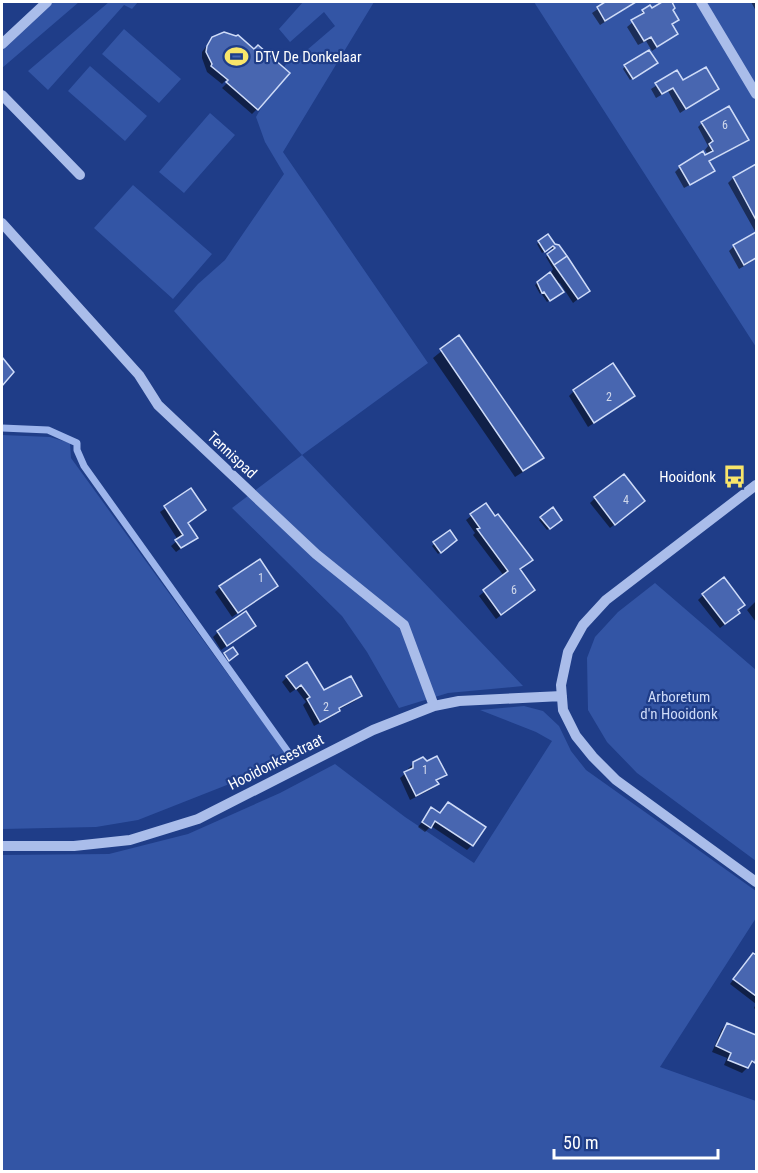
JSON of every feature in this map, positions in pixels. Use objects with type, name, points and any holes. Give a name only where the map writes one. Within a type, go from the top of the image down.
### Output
[{"type":"street","points":[[2,44],[47,2]]},
{"type":"street","points":[[701,2],[756,94]]},
{"type":"street","points":[[2,95],[80,175]]},
{"type":"street","name":"Tennispad","points":[[2,223],[139,375],[158,405],[316,554],[404,625],[434,706]]},
{"type":"street","points":[[756,485],[606,600],[583,625],[568,652],[561,684],[563,711],[576,736],[593,758],[616,780],[756,882]]},
{"type":"street","name":"Hooidonksestraat","points":[[2,846],[74,846],[130,840],[198,819],[373,730],[434,706],[459,701],[562,696]]},
{"type":"green space","points":[[45,2],[79,2],[2,68],[2,40]]},
{"type":"green space","points":[[109,2],[138,2],[132,9],[124,5],[48,90],[28,71]]},
{"type":"green space","points":[[303,2],[374,2],[283,152],[428,363],[302,455],[174,311],[198,284],[225,260],[284,174],[265,142],[256,117],[291,55],[300,56],[335,26],[324,12],[290,42],[279,29]]},
{"type":"green space","points":[[534,2],[756,2],[756,347]]},
{"type":"green space","points":[[124,29],[181,79],[159,103],[102,54]]},
{"type":"green space","points":[[90,66],[147,116],[125,141],[68,91]]},
{"type":"green space","points":[[210,113],[235,135],[184,193],[159,172]]},
{"type":"green space","points":[[133,185],[212,254],[173,299],[94,228]]},
{"type":"green space","points":[[2,435],[50,437],[70,443],[71,458],[290,760],[138,820],[96,827],[2,829]]},
{"type":"green space","points":[[302,455],[523,686],[448,693],[399,708],[367,652],[342,616],[232,508]]},
{"type":"green space","name":"Arboretum d'n Hooidonk","points":[[655,583],[756,670],[756,861],[637,773],[607,742],[588,710],[587,658],[595,637],[618,612]]},
{"type":"green space","points":[[524,706],[543,711],[559,726],[571,751],[586,770],[756,891],[756,918],[660,1067],[756,1101],[756,1171],[2,1171],[2,855],[109,854],[188,834],[280,793],[335,764],[405,817],[474,863],[552,741],[536,732],[480,710]]},
{"type":"building","points":[[605,2],[636,2],[605,21],[597,7]]},
{"type":"building","points":[[662,2],[672,2],[675,8],[673,10],[679,20],[672,24],[678,34],[657,47],[651,37],[644,41],[631,20],[644,13],[642,10],[650,5],[652,8]]},
{"type":"building","points":[[224,32],[238,35],[254,49],[258,45],[290,73],[258,110],[211,66],[206,52],[207,46],[212,37]]},
{"type":"building","points":[[649,50],[658,63],[633,79],[624,65]]},
{"type":"building","points":[[706,67],[719,89],[686,109],[673,88],[662,94],[655,83],[677,70],[683,80]]},
{"type":"building","points":[[729,106],[749,140],[709,161],[715,171],[690,185],[679,166],[703,151],[705,155],[713,151],[709,144],[713,141],[701,122]]},
{"type":"building","points":[[756,164],[756,220],[733,177]]},
{"type":"building","points":[[756,232],[756,258],[744,265],[733,245]]},
{"type":"building","points":[[548,234],[567,256],[554,265],[547,254],[555,248],[553,246],[545,252],[538,241]]},
{"type":"building","points":[[567,256],[590,291],[578,299],[554,265]]},
{"type":"building","points":[[550,272],[564,292],[550,301],[544,292],[542,293],[537,282]]},
{"type":"building","points":[[459,335],[544,458],[523,471],[440,349]]},
{"type":"building","points":[[2,357],[14,372],[2,386]]},
{"type":"building","points":[[613,363],[635,396],[594,423],[573,390]]},
{"type":"building","points":[[624,474],[645,501],[615,525],[594,497]]},
{"type":"building","points":[[191,488],[206,510],[188,523],[198,538],[181,548],[175,540],[183,535],[164,506]]},
{"type":"building","points":[[486,503],[495,516],[498,514],[533,560],[520,569],[535,590],[501,615],[483,590],[508,571],[477,529],[480,528],[470,514]]},
{"type":"building","points":[[553,507],[562,520],[550,529],[540,517]]},
{"type":"building","points":[[450,530],[457,540],[441,553],[433,542]]},
{"type":"building","points":[[260,559],[278,586],[238,613],[219,586]]},
{"type":"building","points":[[724,577],[745,605],[738,610],[740,613],[725,624],[702,594]]},
{"type":"building","points":[[246,611],[256,626],[227,646],[217,631]]},
{"type":"building","points":[[233,647],[238,654],[229,661],[224,653]]},
{"type":"building","points":[[307,662],[324,690],[351,676],[362,696],[339,708],[340,711],[320,722],[307,699],[310,697],[301,685],[296,689],[286,676]]},
{"type":"building","points":[[437,756],[447,775],[436,780],[439,784],[416,796],[404,772],[413,768],[413,762],[423,757],[427,761]]},
{"type":"building","points":[[448,802],[486,827],[473,846],[435,821],[431,828],[422,822],[431,807],[440,813]]},
{"type":"building","points":[[753,953],[756,955],[756,996],[733,979]]},
{"type":"building","points":[[727,1023],[756,1035],[755,1063],[752,1061],[748,1068],[728,1060],[731,1053],[716,1046]]},
{"type":"waterway","points":[[2,428],[48,430],[77,443],[77,450],[84,466],[291,756]]},
{"type":"place","name":"DTV De Donkelaar","points":[[237,57]]},
{"type":"place","name":"Hooidonk","points":[[734,477]]}]
